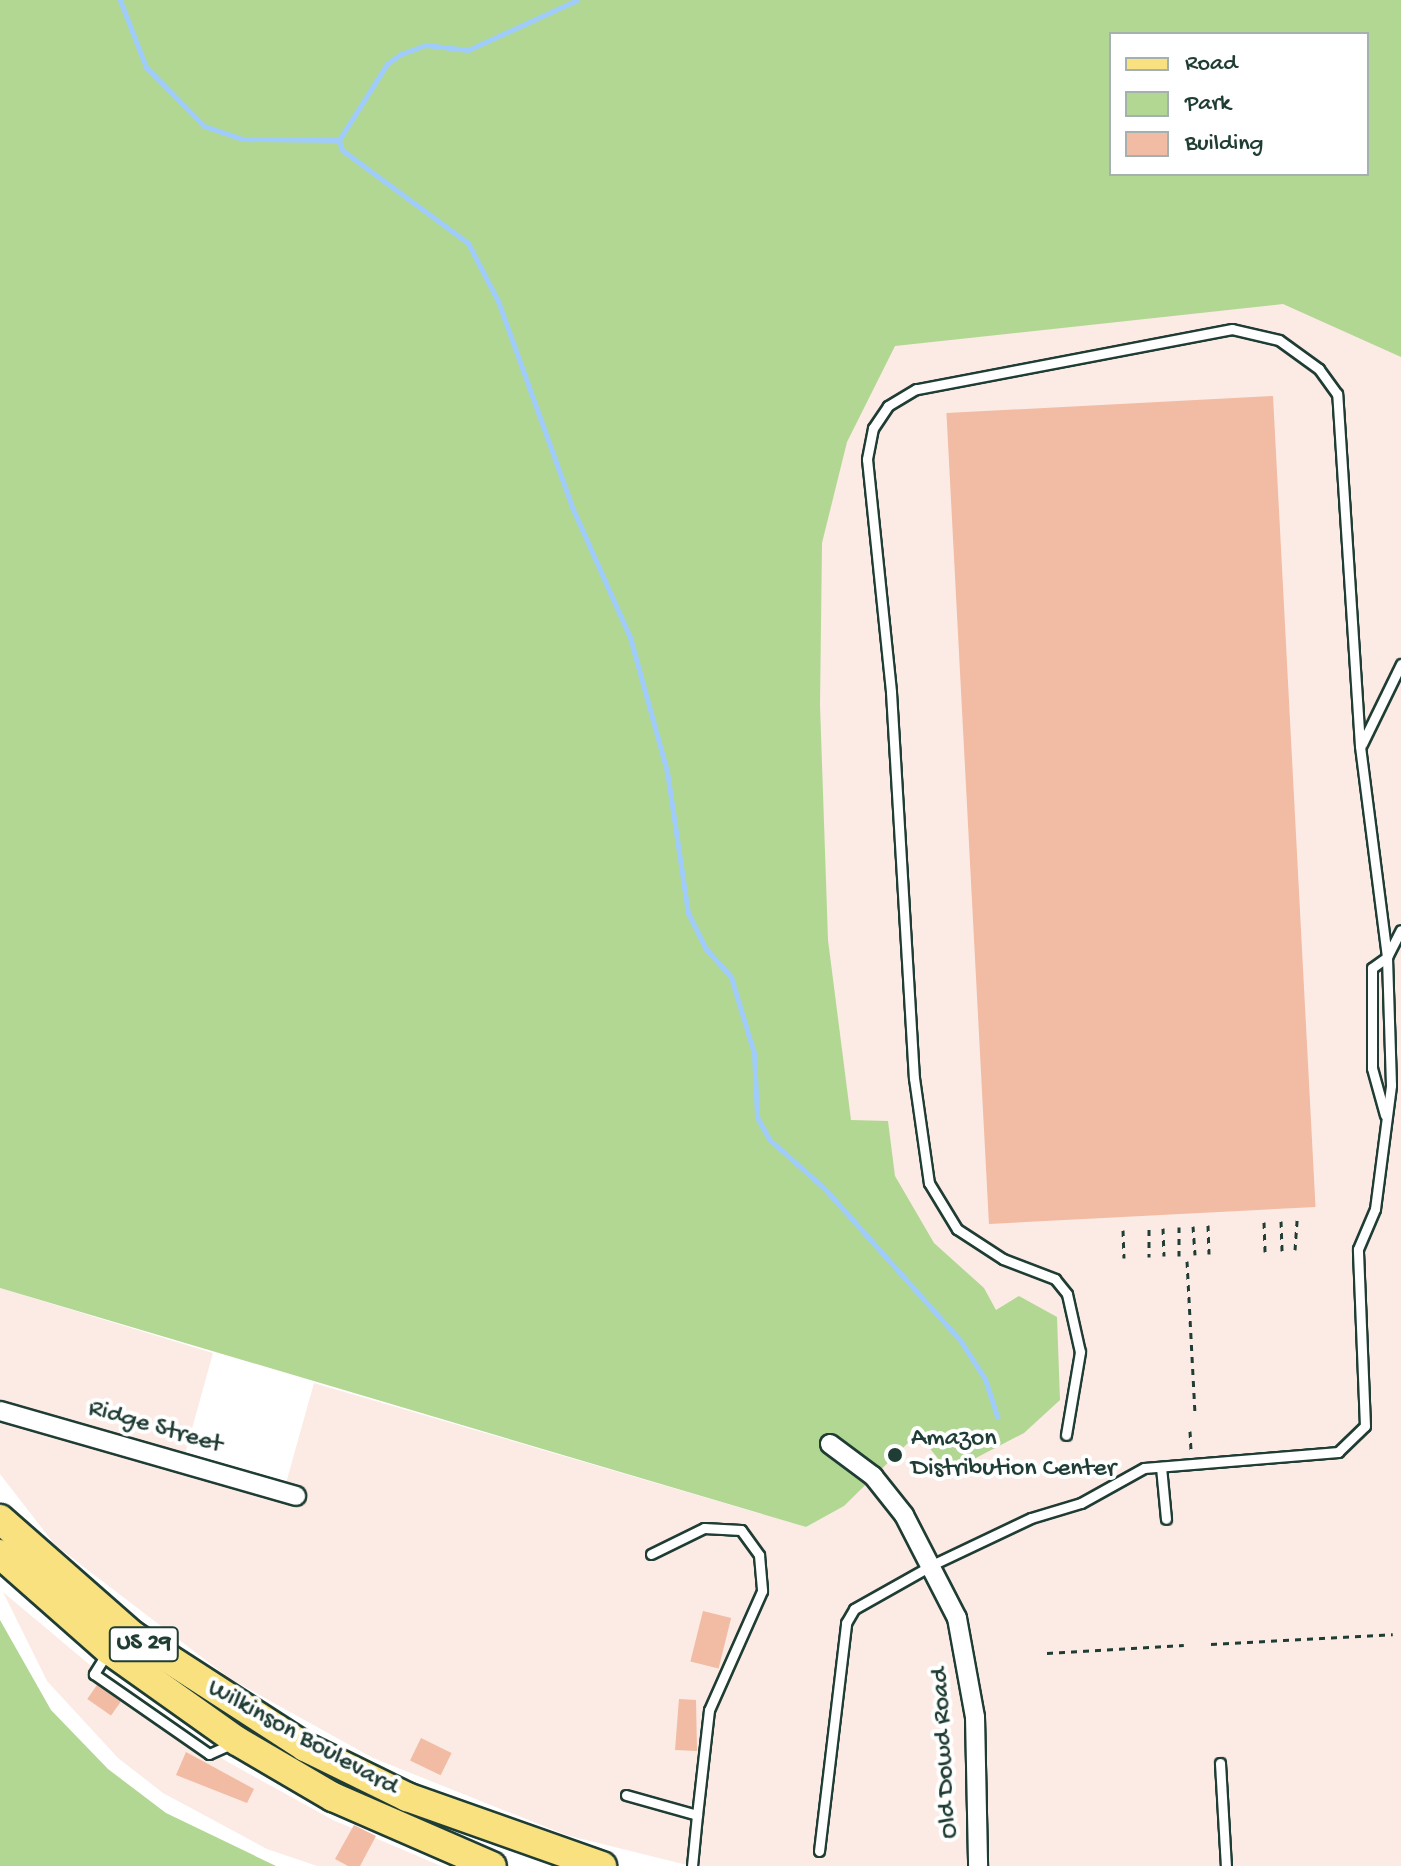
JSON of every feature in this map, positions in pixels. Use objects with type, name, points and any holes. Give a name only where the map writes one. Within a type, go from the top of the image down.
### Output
[{"type":"main road","points":[[0,1507],[41,1559]]},
{"type":"main road","name":"Wilkinson Boulevard","points":[[0,1519],[41,1559],[182,1671],[305,1747],[407,1797],[602,1866]]},
{"type":"main road","name":"Wilkinson Boulevard","points":[[0,1554],[109,1650],[171,1713],[237,1741],[293,1775],[492,1866]]},
{"type":"main road","points":[[293,1775],[305,1747]]},
{"type":"street","name":"Ridge Street","points":[[0,1411],[296,1496]]},
{"type":"street","name":"Old Dowd Road","points":[[830,1444],[873,1476],[934,1564],[970,1668],[978,1866]]},
{"type":"lane","points":[[819,1851],[846,1623],[854,1609],[934,1564],[1031,1518],[1081,1503],[1144,1468],[1338,1452],[1365,1426],[1358,1249],[1375,1209],[1386,1119],[1387,957],[1360,746],[1337,394],[1319,369],[1279,340],[1232,329],[916,389],[888,406],[873,428],[867,459],[891,692],[916,1092],[929,1183],[942,1208],[981,1247],[1055,1279],[1077,1314],[1079,1383],[1066,1435]]},
{"type":"lane","points":[[1360,746],[1401,664]]},
{"type":"lane","points":[[1386,1119],[1372,1068],[1372,968],[1387,957],[1401,930]]},
{"type":"lane","points":[[1161,1467],[1166,1519]]},
{"type":"lane","points":[[651,1554],[704,1528],[741,1530],[759,1555],[762,1591],[709,1710],[692,1866]]},
{"type":"lane","points":[[171,1713],[209,1754],[237,1741]]},
{"type":"lane","points":[[1220,1763],[1226,1866]]},
{"type":"lane","points":[[626,1795],[697,1815]]},
{"type":"path","points":[[1295,1250],[1297,1220]]},
{"type":"path","points":[[1281,1221],[1282,1251]]},
{"type":"path","points":[[1264,1222],[1265,1252]]},
{"type":"path","points":[[1208,1225],[1209,1254]]},
{"type":"path","points":[[1193,1226],[1195,1255]]},
{"type":"path","points":[[1179,1227],[1179,1256]]},
{"type":"path","points":[[1163,1228],[1164,1256]]},
{"type":"path","points":[[1149,1229],[1149,1257]]},
{"type":"path","points":[[1123,1230],[1124,1258]]},
{"type":"path","points":[[1116,1245],[1123,1244]]},
{"type":"path","points":[[1187,1261],[1195,1412]]},
{"type":"path","points":[[1190,1431],[1191,1452]]},
{"type":"path","points":[[1211,1644],[1393,1634]]},
{"type":"path","points":[[1047,1653],[1184,1645]]},
{"type":"shaded area","points":[[1401,294],[1401,1866],[691,1866],[566,1835],[373,1758],[229,1678],[55,1545],[0,1474],[0,1288],[213,1353],[185,1454],[286,1483],[314,1383],[806,1527],[844,1506],[961,1388],[462,298]]},
{"type":"shaded area","points":[[3,1592],[115,1686],[226,1761],[333,1820],[441,1866],[317,1866],[267,1849],[163,1793],[118,1758],[47,1681]]},
{"type":"green space","points":[[0,0],[1401,0],[1401,357],[1283,304],[895,346],[847,442],[822,543],[820,705],[828,940],[851,1120],[888,1121],[895,1176],[934,1243],[984,1288],[996,1310],[1019,1296],[1057,1317],[1060,1400],[1024,1433],[949,1472],[927,1445],[908,1443],[844,1506],[806,1527],[0,1288]]},
{"type":"green space","points":[[0,1620],[51,1710],[108,1769],[166,1813],[276,1866],[0,1866]]},
{"type":"building","points":[[1273,396],[1315,1207],[989,1224],[946,413]]},
{"type":"building","points":[[703,1611],[731,1618],[719,1668],[690,1661]]},
{"type":"building","points":[[97,1685],[121,1702],[111,1716],[87,1699]]},
{"type":"building","points":[[679,1699],[696,1700],[697,1751],[675,1750]]},
{"type":"building","points":[[421,1738],[452,1753],[441,1775],[410,1760]]},
{"type":"building","points":[[186,1752],[254,1789],[247,1803],[176,1775]]},
{"type":"building","points":[[354,1825],[376,1836],[360,1866],[348,1866],[335,1859]]},
{"type":"waterway","points":[[120,0],[146,67],[204,126],[242,139],[339,140]]},
{"type":"waterway","points":[[339,140],[387,64],[401,54],[426,45],[468,50],[577,0]]},
{"type":"waterway","points":[[339,140],[342,150],[468,243],[498,301],[572,507],[630,637],[667,771],[688,913],[706,949],[731,977],[754,1053],[757,1117],[770,1140],[825,1189],[960,1340],[985,1379],[997,1417]]},
{"type":"place","name":"Amazon Distribution Center","points":[[895,1455]]}]
